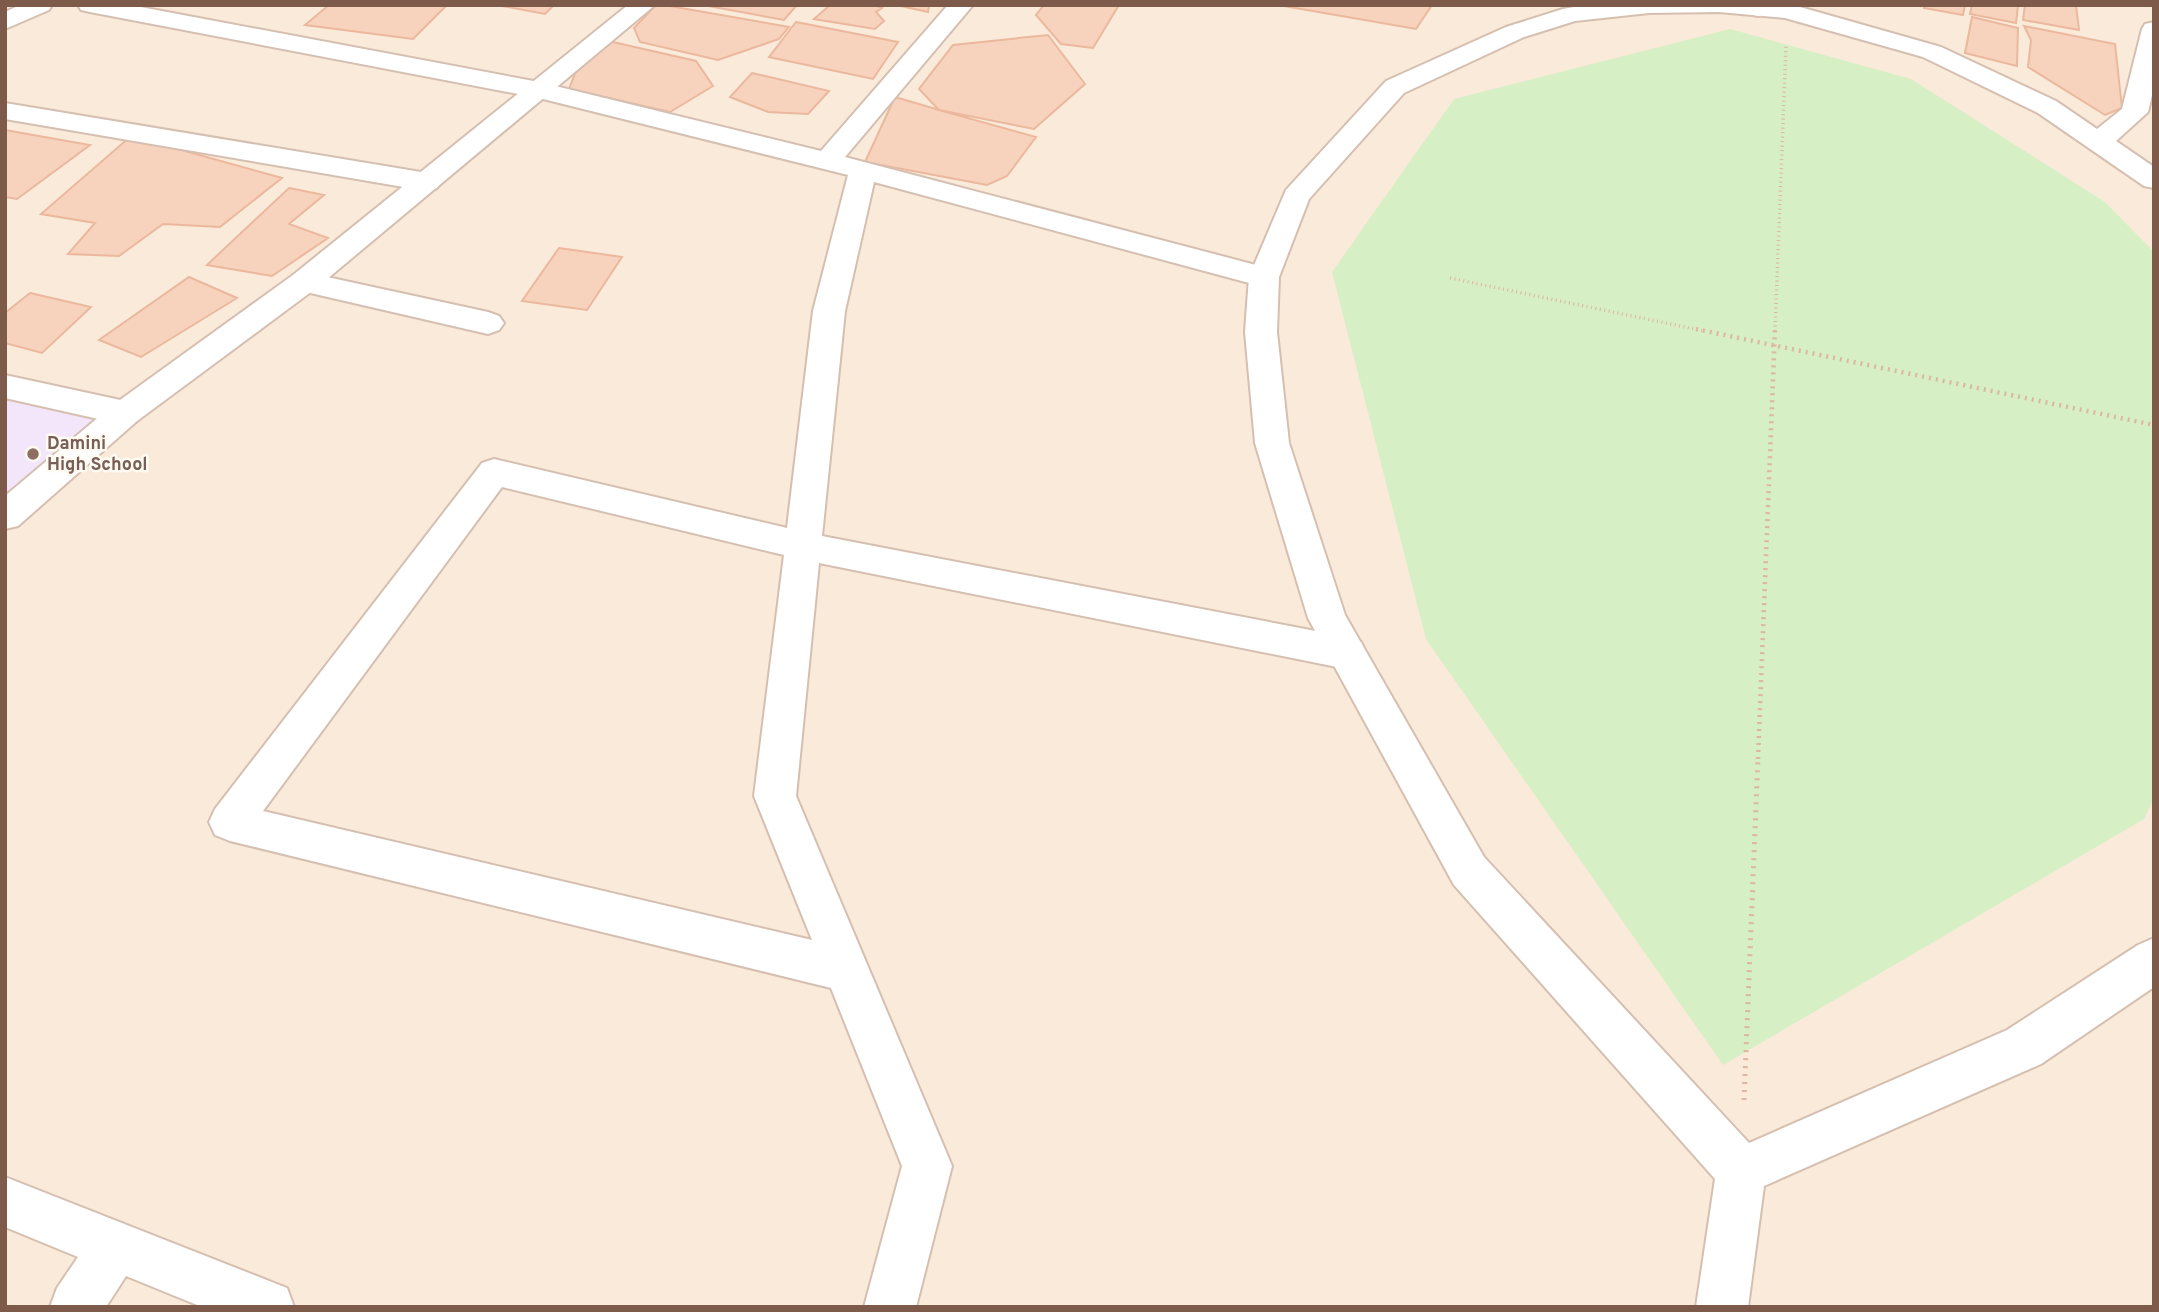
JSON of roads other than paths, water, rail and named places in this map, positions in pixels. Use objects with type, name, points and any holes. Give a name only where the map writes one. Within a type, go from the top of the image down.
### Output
[{"type":"street","points":[[5,22],[40,5]]},
{"type":"street","points":[[90,5],[539,90],[863,170],[1264,278]]},
{"type":"street","points":[[5,516],[124,413],[304,282],[643,5]]},
{"type":"street","points":[[827,161],[961,5]]},
{"type":"street","points":[[1741,1171],[1469,872],[1327,618],[1272,443],[1261,331],[1264,278],[1296,196],[1395,87],[1515,32],[1572,14],[1649,6],[1719,5],[1768,8],[1932,52],[2047,107],[2154,180]]},
{"type":"street","points":[[2098,142],[2135,112],[2154,29]]},
{"type":"street","points":[[5,111],[427,182]]},
{"type":"street","points":[[863,170],[829,311],[775,796],[927,1166],[890,1307]]},
{"type":"street","points":[[304,282],[488,323]]},
{"type":"street","points":[[5,386],[124,413]]},
{"type":"street","points":[[847,970],[230,822],[494,472],[803,546],[1347,653]]},
{"type":"street","points":[[1741,1171],[2024,1048],[2154,960]]},
{"type":"street","points":[[1722,1307],[1741,1171]]},
{"type":"street","points":[[5,1202],[268,1307]]},
{"type":"street","points":[[76,1307],[116,1246]]},
{"type":"place","name":"Damini High School","points":[[33,454]]}]
